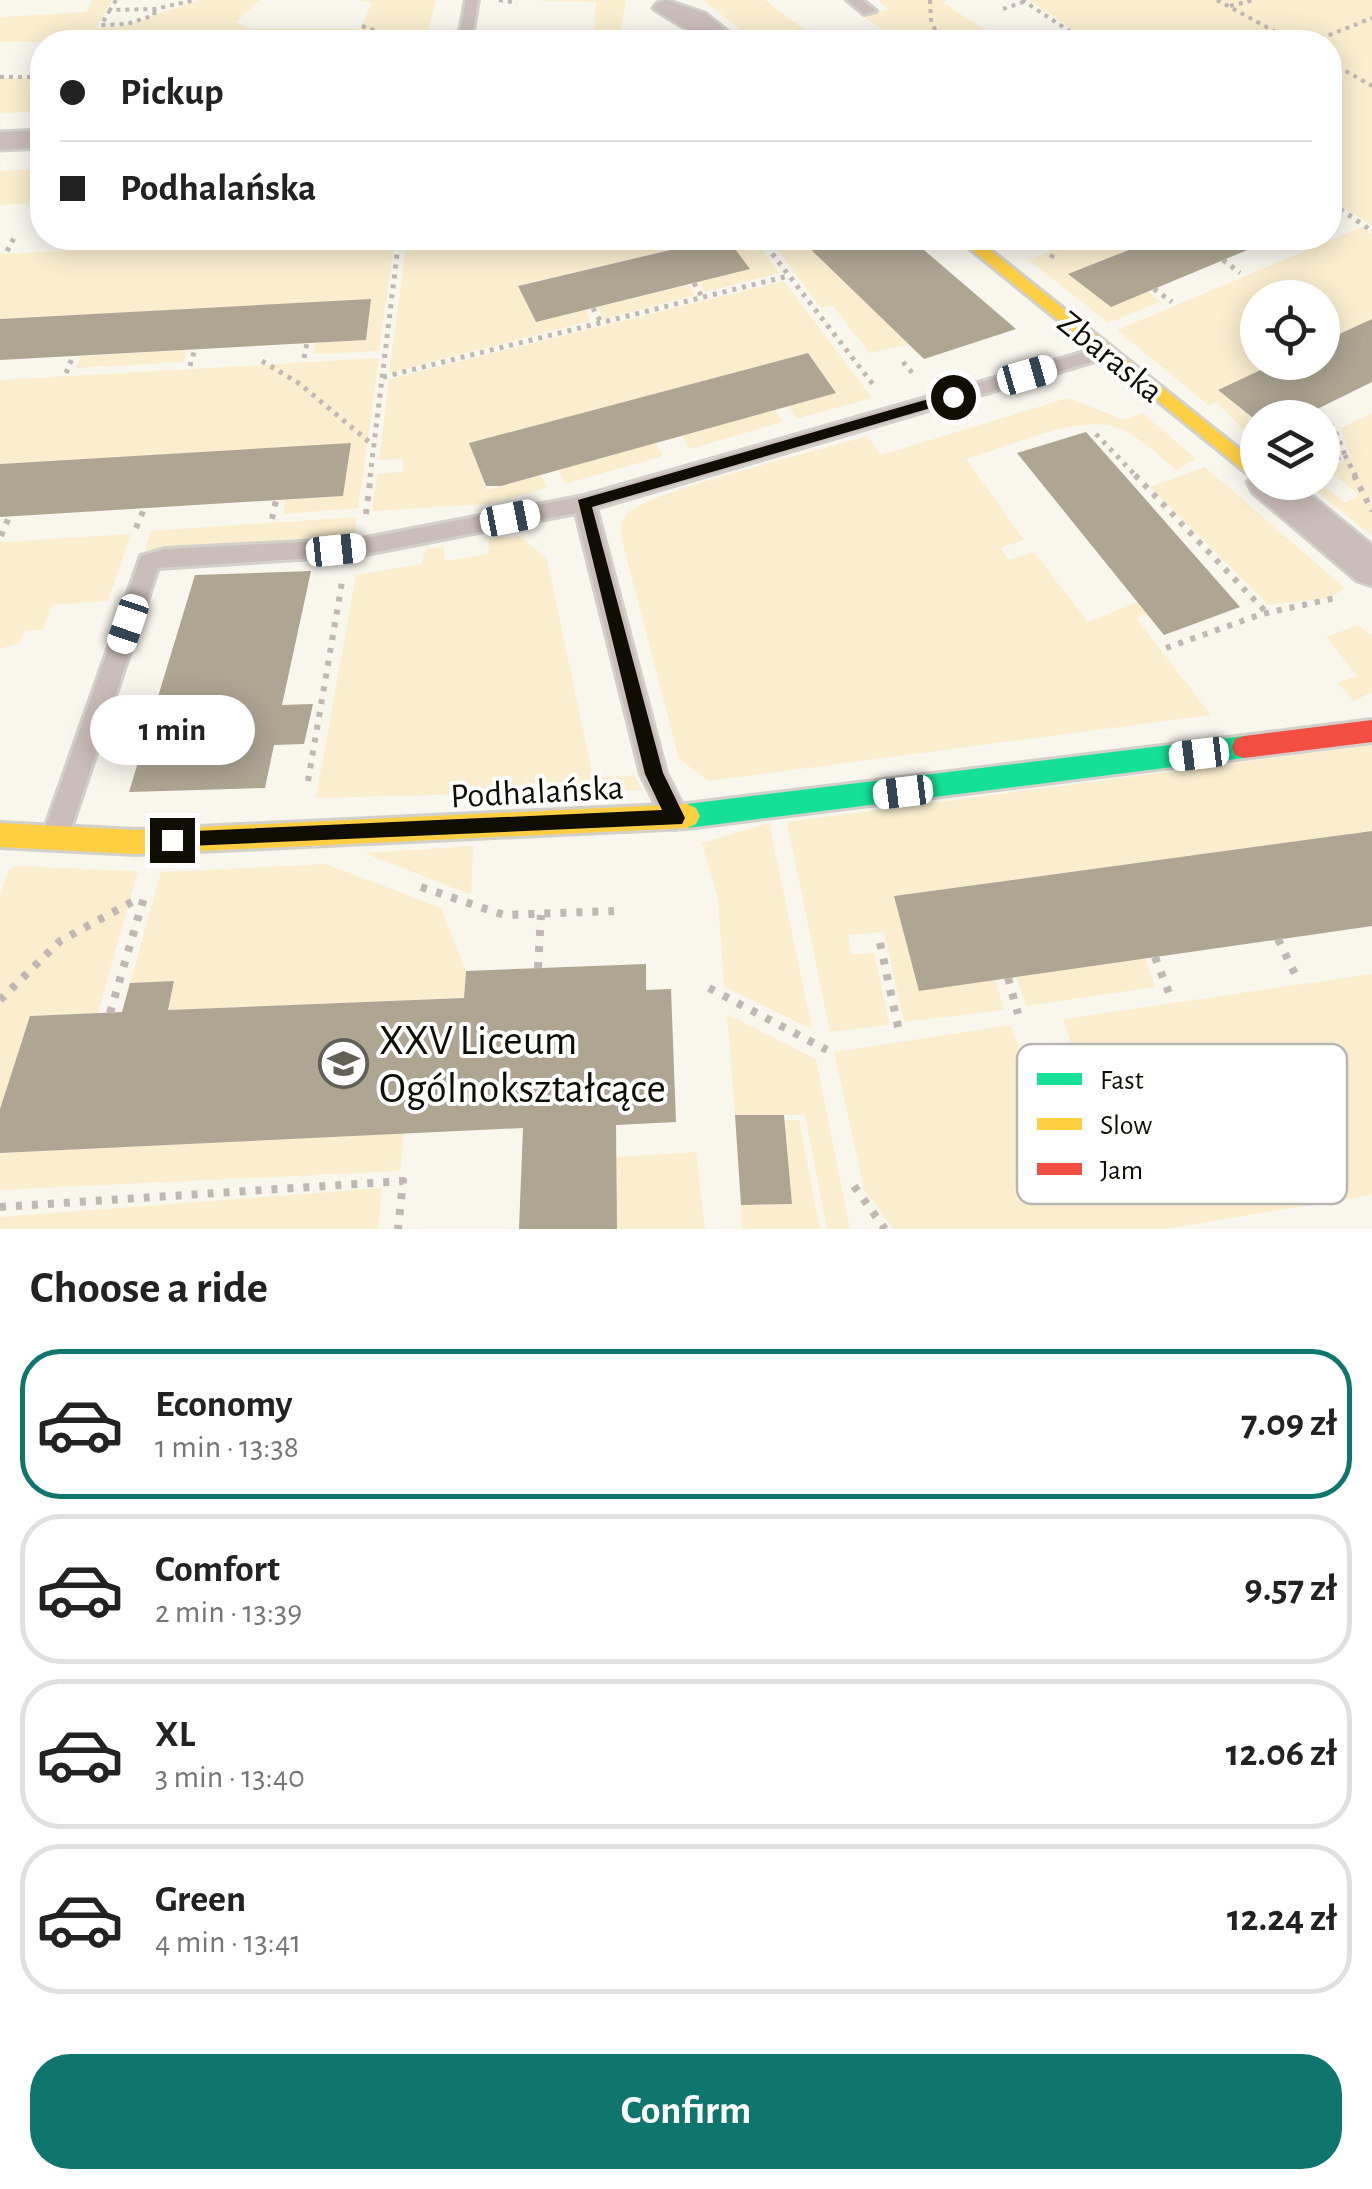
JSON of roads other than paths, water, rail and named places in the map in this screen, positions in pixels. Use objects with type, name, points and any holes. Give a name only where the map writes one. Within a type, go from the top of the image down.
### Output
[{"type":"street","points":[[664,30],[666,4],[711,30]]},
{"type":"street","points":[[0,141],[30,140]]},
{"type":"street","name":"Zbaraska","points":[[980,250],[1240,460]]},
{"type":"street","points":[[1283,500],[1359,581]]},
{"type":"street","name":"Podhalańska","points":[[0,835],[136,842],[676,818],[1372,731]]},
{"type":"lane","points":[[466,30],[472,0]]},
{"type":"lane","points":[[853,0],[869,11]]},
{"type":"lane","points":[[54,839],[149,562],[164,557],[361,547],[584,504],[1106,352]]},
{"type":"lane","points":[[584,504],[654,774],[676,818]]},
{"type":"place","name":"XXV Liceum Ogólnokształcące","points":[[344,1063]]}]
